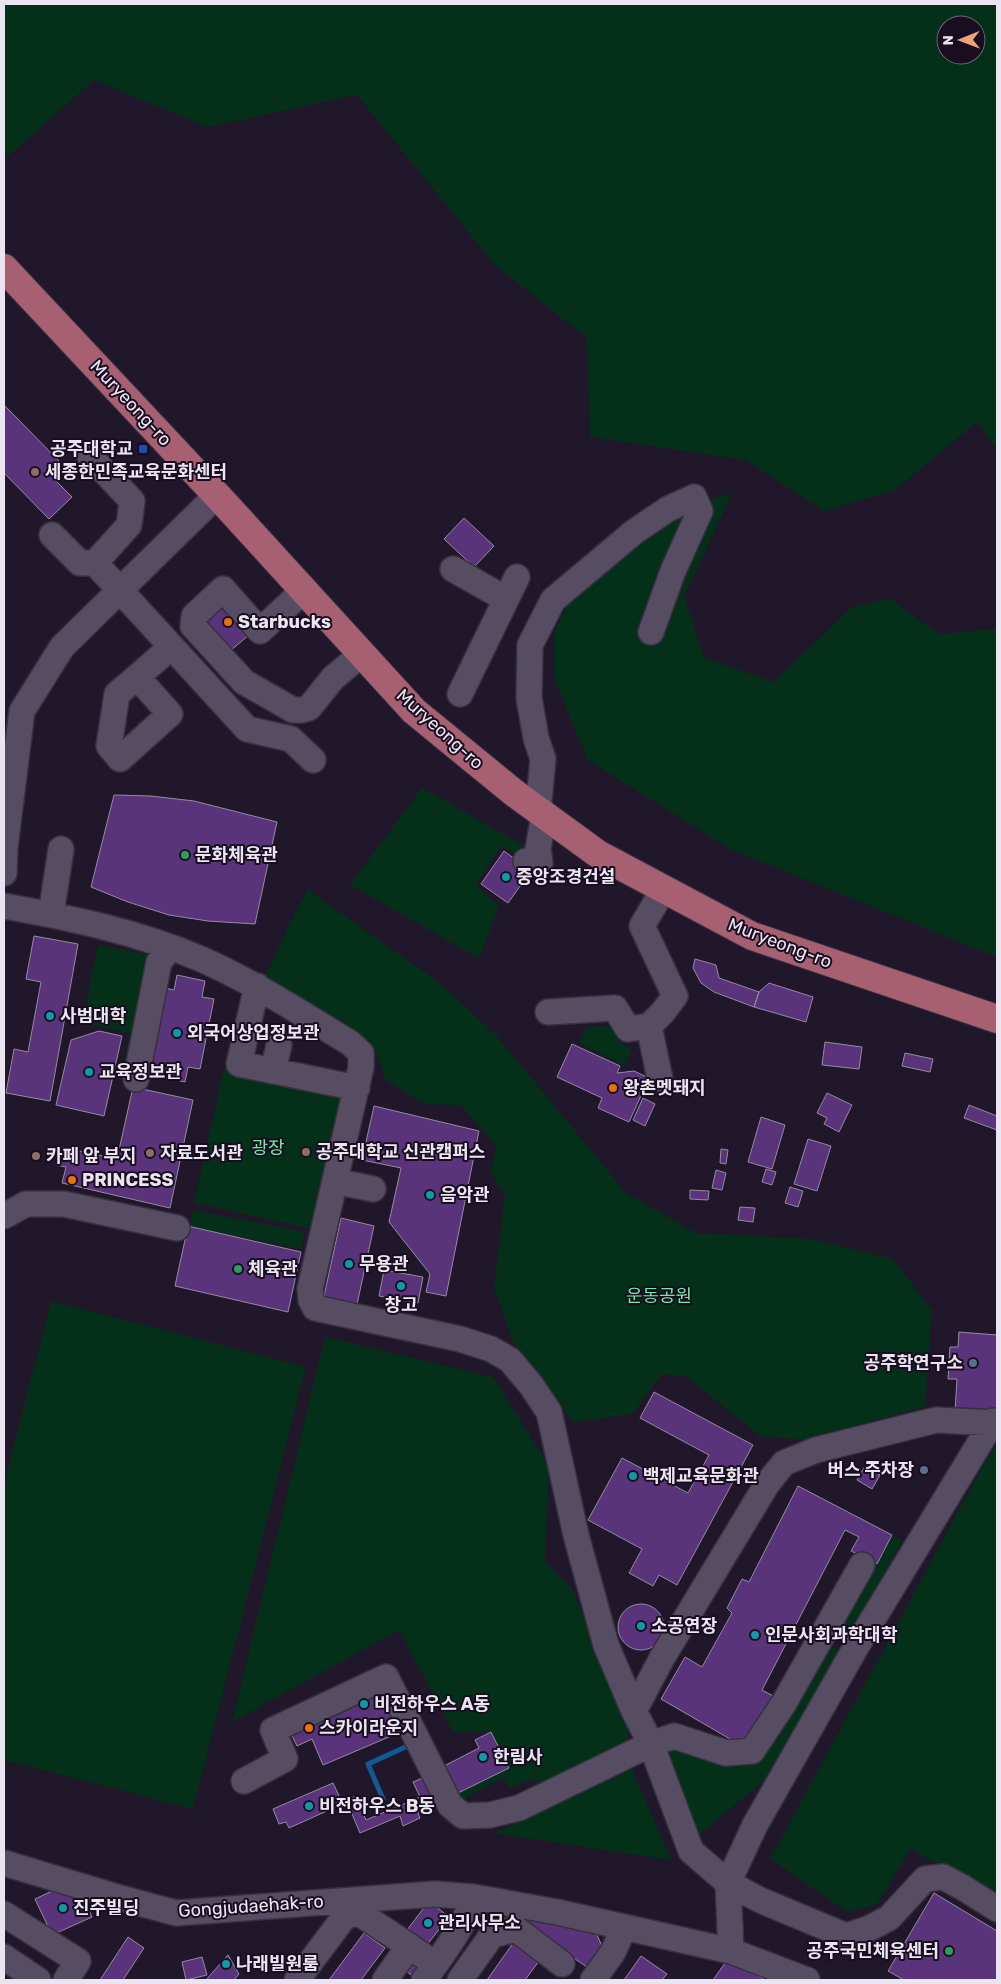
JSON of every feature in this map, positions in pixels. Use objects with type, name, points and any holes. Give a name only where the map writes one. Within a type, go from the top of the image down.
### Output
[{"type":"main road","name":"Muryeong-ro","points":[[4,268],[217,495],[414,711],[513,792],[598,854],[752,936],[997,1019]]},
{"type":"street","points":[[89,455],[132,501],[129,525],[94,563]]},
{"type":"street","points":[[4,872],[13,710],[62,647],[217,495]]},
{"type":"street","points":[[526,861],[540,863],[538,849],[543,759],[536,738],[529,698],[530,645],[553,600],[634,532],[668,509],[694,497],[700,511],[674,571],[651,632]]},
{"type":"street","points":[[52,535],[80,563],[94,563],[247,729],[291,739],[313,760]]},
{"type":"street","points":[[454,569],[512,588],[460,694]]},
{"type":"street","points":[[304,590],[260,631],[223,589],[194,616],[193,626],[244,682],[293,710],[308,708],[333,678],[362,654]]},
{"type":"street","points":[[138,677],[171,647]]},
{"type":"street","points":[[51,914],[61,849]]},
{"type":"street","points":[[548,1012],[615,1008],[628,1029],[650,1026],[675,996],[642,926],[663,890]]},
{"type":"street","points":[[4,906],[97,924],[200,959],[257,986],[350,1042],[361,1053],[361,1067],[357,1088],[310,1289],[311,1300],[315,1308],[460,1339],[491,1349],[510,1360],[531,1385],[549,1412],[576,1535],[604,1636],[634,1711],[651,1744],[691,1851],[728,1883],[760,1900],[846,1936],[870,1928],[889,1918],[925,1879],[943,1877],[997,1909]]},
{"type":"street","points":[[136,1079],[159,962],[170,948]]},
{"type":"street","points":[[257,986],[239,1064],[273,1071],[308,1071],[357,1088]]},
{"type":"street","points":[[650,1026],[660,1079]]},
{"type":"street","points":[[273,1071],[278,1045]]},
{"type":"street","points":[[335,1180],[373,1188]]},
{"type":"street","points":[[4,1216],[26,1204],[64,1204],[177,1228]]},
{"type":"street","points":[[634,1711],[662,1658],[762,1492],[784,1463],[816,1450],[936,1420],[995,1422],[851,1655],[755,1825],[728,1883],[730,1951]]},
{"type":"street","points":[[244,1781],[285,1760],[273,1730],[386,1677],[450,1804],[463,1816],[490,1815],[519,1808],[651,1744],[674,1736],[726,1753],[752,1751],[784,1703],[862,1565]]},
{"type":"street","name":"Gongjudaehak-ro","points":[[4,1863],[176,1913],[435,1894],[474,1897],[624,1927],[730,1951],[807,1980]]},
{"type":"street","points":[[298,1980],[345,1916],[360,1913],[409,1946],[429,1972],[469,1911],[474,1897]]},
{"type":"street","points":[[4,1914],[78,1961],[66,1980]]},
{"type":"street","points":[[593,1980],[613,1952],[624,1927]]},
{"type":"street","points":[[460,1980],[492,1935],[516,1929],[557,1972],[587,1980]]},
{"type":"street","points":[[385,1980],[409,1946]]},
{"type":"street","points":[[7,1967],[38,1980]]},
{"type":"green space","points":[[4,4],[997,4],[997,449],[977,422],[895,490],[824,511],[746,460],[590,437],[587,338],[495,265],[357,95],[208,127],[94,80],[8,156],[4,152]]},
{"type":"green space","points":[[732,493],[684,596],[704,658],[774,682],[852,607],[889,598],[939,634],[997,629],[997,957],[730,849],[588,760],[554,678],[554,633],[573,592],[673,510]]},
{"type":"green space","points":[[422,788],[528,848],[522,857],[501,846],[476,885],[499,906],[479,958],[350,885]]},
{"type":"green space","name":"운동공원","points":[[308,890],[437,981],[495,1034],[626,1193],[696,1233],[811,1239],[893,1259],[932,1310],[925,1406],[809,1440],[760,1436],[686,1376],[662,1374],[632,1414],[573,1422],[512,1340],[494,1286],[505,1195],[491,1173],[497,1146],[461,1105],[424,1104],[386,1080],[374,1047],[263,982],[289,925]]},
{"type":"green space","points":[[98,945],[158,957],[133,1082],[121,1079],[130,1033],[82,1023]]},
{"type":"green space","points":[[612,1026],[620,1035],[617,1041],[632,1049],[624,1065],[579,1043],[587,1027]]},
{"type":"green space","name":"광장","points":[[224,1068],[342,1093],[312,1229],[194,1203]]},
{"type":"green space","points":[[193,1210],[304,1232],[301,1249],[190,1227]]},
{"type":"green space","points":[[51,1301],[306,1367],[193,1809],[4,1760],[4,1484]]},
{"type":"green space","points":[[325,1337],[493,1377],[549,1467],[545,1562],[573,1590],[631,1732],[627,1734],[632,1745],[540,1790],[534,1778],[510,1788],[504,1777],[461,1800],[458,1793],[509,1767],[491,1732],[453,1731],[399,1630],[232,1722]]},
{"type":"green space","points":[[997,1448],[997,1898],[911,1848],[877,1904],[848,1912],[770,1859],[992,1450]]},
{"type":"green space","points":[[893,1536],[902,1541],[852,1633],[838,1625],[870,1566],[875,1569]]},
{"type":"green space","points":[[829,1644],[843,1652],[777,1770],[695,1838],[658,1749],[675,1744],[723,1758]]},
{"type":"green space","points":[[631,1767],[671,1860],[494,1833]]},
{"type":"building","points":[[4,405],[65,467],[54,479],[72,497],[49,519],[4,473]]},
{"type":"building","points":[[464,518],[494,546],[474,567],[444,539]]},
{"type":"building","name":"Starbucks","points":[[225,593],[256,629],[230,651],[199,615]]},
{"type":"building","name":"문화체육관","points":[[114,795],[151,796],[194,801],[277,822],[255,924],[208,921],[169,915],[128,902],[91,887]]},
{"type":"building","name":"중앙조경건설","points":[[504,851],[531,871],[508,903],[481,884]]},
{"type":"building","name":"사범대학","points":[[34,936],[78,944],[50,1101],[6,1093],[14,1049],[28,1052],[41,982],[26,979]]},
{"type":"building","points":[[695,959],[716,965],[719,978],[759,992],[754,1007],[714,992],[701,983],[693,968]]},
{"type":"building","name":"외국어상업정보관","points":[[177,975],[205,981],[202,997],[214,999],[200,1069],[188,1067],[185,1082],[139,1072],[156,986],[174,990]]},
{"type":"building","points":[[769,983],[813,997],[806,1022],[754,1007],[759,992]]},
{"type":"building","name":"교육정보관","points":[[99,1031],[122,1036],[104,1116],[56,1105],[71,1040]]},
{"type":"building","points":[[825,1042],[862,1047],[859,1069],[822,1065]]},
{"type":"building","name":"왕촌멧돼지","points":[[572,1044],[620,1066],[617,1073],[634,1071],[649,1078],[629,1122],[598,1108],[602,1098],[557,1077]]},
{"type":"building","points":[[905,1053],[933,1059],[930,1072],[902,1066]]},
{"type":"building","name":"자료도서관","points":[[133,1087],[193,1100],[170,1208],[62,1183],[66,1167],[56,1165],[61,1147],[117,1159]]},
{"type":"building","points":[[827,1093],[852,1105],[839,1132],[824,1124],[827,1118],[817,1113]]},
{"type":"building","points":[[643,1098],[655,1104],[645,1126],[633,1120]]},
{"type":"building","points":[[969,1105],[997,1116],[997,1130],[964,1118]]},
{"type":"building","name":"음악관","points":[[374,1106],[479,1131],[446,1296],[426,1292],[430,1274],[389,1222],[401,1168],[362,1160]]},
{"type":"building","points":[[761,1117],[785,1125],[772,1169],[748,1162]]},
{"type":"building","points":[[808,1139],[831,1146],[817,1191],[794,1184]]},
{"type":"building","points":[[721,1149],[728,1150],[726,1164],[720,1163]]},
{"type":"building","points":[[766,1169],[776,1172],[772,1185],[762,1182]]},
{"type":"building","points":[[716,1170],[726,1173],[722,1190],[712,1188]]},
{"type":"building","points":[[790,1187],[803,1191],[798,1207],[785,1203]]},
{"type":"building","points":[[690,1190],[709,1191],[708,1200],[690,1199]]},
{"type":"building","points":[[740,1207],[755,1208],[753,1222],[738,1220]]},
{"type":"building","name":"무용관","points":[[341,1218],[374,1226],[356,1309],[323,1301]]},
{"type":"building","name":"체육관","points":[[188,1226],[301,1252],[288,1312],[175,1286]]},
{"type":"building","name":"창고","points":[[384,1270],[423,1277],[418,1303],[379,1296]]},
{"type":"building","name":"공주학연구소","points":[[959,1332],[997,1335],[997,1414],[955,1411],[957,1379],[948,1379],[950,1347],[958,1347]]},
{"type":"building","name":"백제교육문화관","points":[[654,1392],[753,1445],[677,1585],[659,1575],[653,1586],[629,1573],[642,1549],[588,1520],[622,1458],[688,1493],[709,1455],[640,1418]]},
{"type":"building","points":[[865,1466],[880,1475],[872,1489],[857,1480]]},
{"type":"building","name":"인문사회과학대학","points":[[798,1486],[892,1535],[877,1564],[851,1551],[859,1537],[845,1530],[762,1690],[777,1698],[755,1740],[737,1743],[661,1699],[685,1657],[702,1667],[732,1613],[727,1608],[742,1579],[749,1582]]},
{"type":"building","name":"소공연장","points":[[646,1604],[658,1610],[663,1618],[663,1636],[658,1644],[650,1649],[636,1650],[624,1644],[619,1636],[618,1622],[624,1610],[632,1605]]},
{"type":"building","name":"비전하우스 A동","points":[[383,1684],[403,1731],[323,1765],[312,1739],[297,1746],[287,1725]]},
{"type":"building","name":"한림사","points":[[491,1732],[509,1768],[458,1793],[444,1766],[479,1748],[475,1740]]},
{"type":"building","name":"비전하우스 B동","points":[[425,1777],[437,1804],[418,1813],[420,1818],[403,1826],[400,1816],[360,1833],[347,1802],[289,1828],[286,1822],[279,1824],[273,1809],[333,1783],[342,1802],[356,1796],[366,1820],[420,1797],[413,1782]]},
{"type":"building","name":"진주빌딩","points":[[65,1885],[80,1891],[92,1917],[52,1935],[35,1899]]},
{"type":"building","name":"공주국민체육센터","points":[[934,1893],[997,1931],[997,1980],[904,1980],[888,1971]]},
{"type":"building","name":"관리사무소","points":[[429,1901],[449,1917],[426,1946],[407,1930]]},
{"type":"building","points":[[533,1915],[592,1924],[602,1946],[587,1967],[524,1925]]},
{"type":"building","points":[[364,1933],[385,1948],[361,1980],[329,1980]]},
{"type":"building","points":[[128,1937],[144,1948],[123,1980],[100,1980]]},
{"type":"building","points":[[516,1939],[542,1957],[525,1980],[487,1980]]},
{"type":"building","name":"나래빌원룸","points":[[228,1955],[239,1974],[234,1980],[206,1980]]},
{"type":"building","points":[[641,1956],[667,1974],[662,1980],[624,1980]]},
{"type":"building","points":[[730,1956],[765,1980],[713,1980]]},
{"type":"building","points":[[202,1957],[207,1975],[186,1980],[182,1962]]},
{"type":"building","points":[[415,1961],[423,1966],[416,1978],[407,1972]]},
{"type":"waterway","points":[[383,1799],[368,1764],[412,1744]]},
{"type":"place","name":"공주대학교","points":[[143,449]]},
{"type":"place","name":"세종한민족교육문화센터","points":[[35,472]]},
{"type":"place","name":"Starbucks","points":[[228,622]]},
{"type":"place","name":"문화체육관","points":[[185,855]]},
{"type":"place","name":"중앙조경건설","points":[[506,877]]},
{"type":"place","name":"사범대학","points":[[50,1016]]},
{"type":"place","name":"외국어상업정보관","points":[[177,1033]]},
{"type":"place","name":"교육정보관","points":[[89,1072]]},
{"type":"place","name":"왕촌멧돼지","points":[[613,1088]]},
{"type":"place","name":"공주대학교 신관캠퍼스","points":[[306,1152]]},
{"type":"place","name":"자료도서관","points":[[150,1153]]},
{"type":"place","name":"카페 앞 부지","points":[[36,1156]]},
{"type":"place","name":"PRINCESS","points":[[72,1180]]},
{"type":"place","name":"음악관","points":[[430,1195]]},
{"type":"place","name":"무용관","points":[[349,1264]]},
{"type":"place","name":"체육관","points":[[238,1269]]},
{"type":"place","name":"창고","points":[[401,1286]]},
{"type":"place","name":"공주학연구소","points":[[973,1363]]},
{"type":"place","name":"버스 주차장","points":[[924,1470]]},
{"type":"place","name":"백제교육문화관","points":[[633,1476]]},
{"type":"place","name":"소공연장","points":[[641,1626]]},
{"type":"place","name":"인문사회과학대학","points":[[755,1635]]},
{"type":"place","name":"비전하우스 A동","points":[[364,1704]]},
{"type":"place","name":"스카이라운지","points":[[309,1728]]},
{"type":"place","name":"한림사","points":[[483,1757]]},
{"type":"place","name":"비전하우스 B동","points":[[309,1806]]},
{"type":"place","name":"진주빌딩","points":[[63,1908]]},
{"type":"place","name":"관리사무소","points":[[428,1923]]},
{"type":"place","name":"공주국민체육센터","points":[[949,1951]]},
{"type":"place","name":"나래빌원룸","points":[[226,1964]]}]
